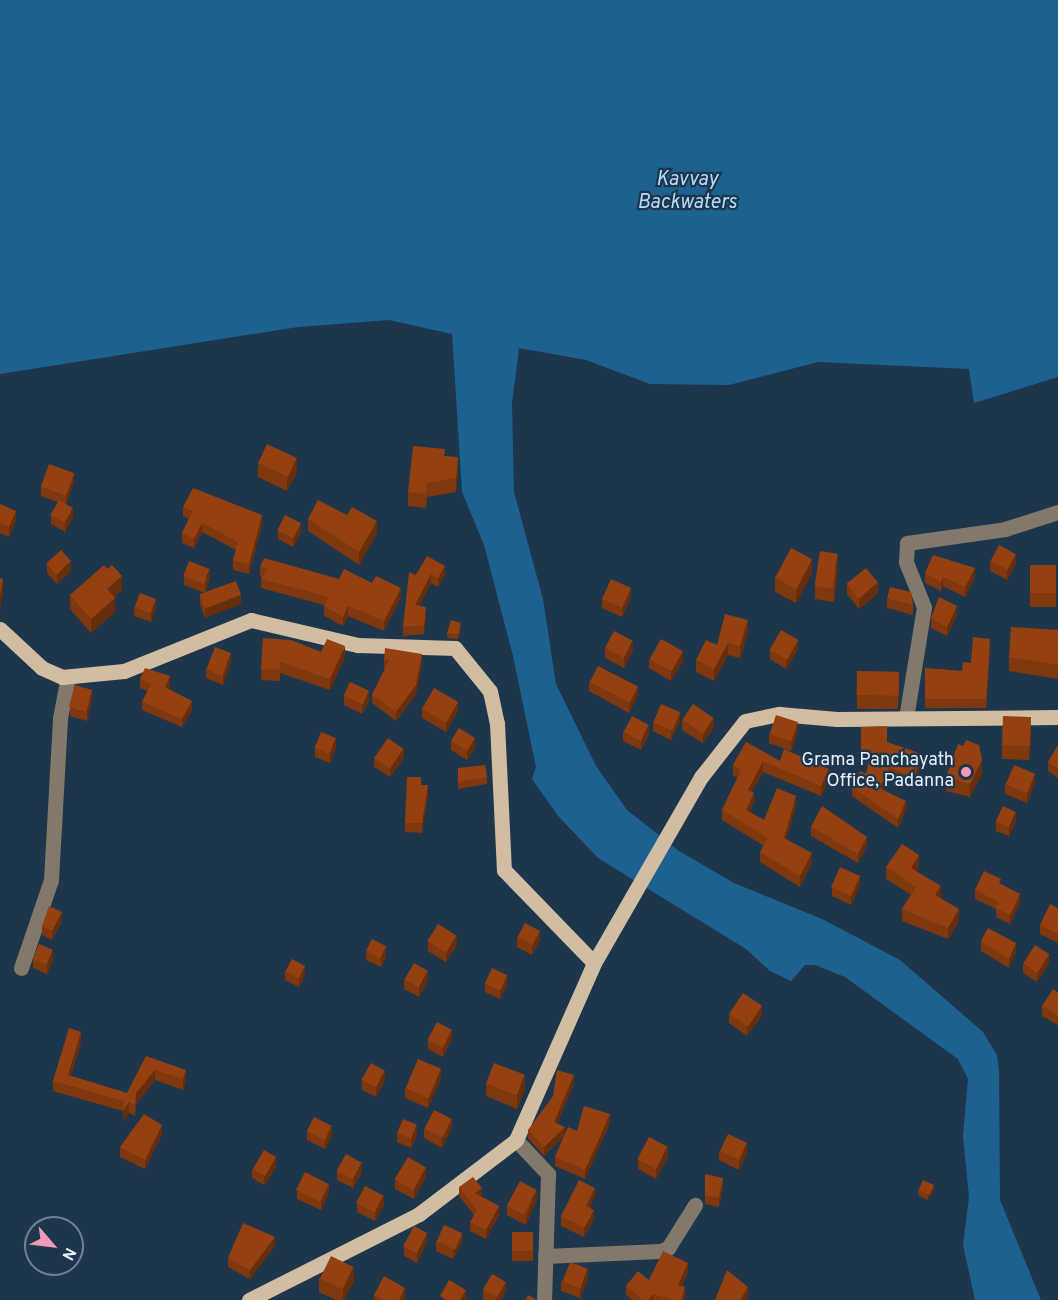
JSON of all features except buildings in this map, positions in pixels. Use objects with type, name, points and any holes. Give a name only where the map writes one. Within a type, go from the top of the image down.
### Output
[{"type":"main road","points":[[0,629],[42,668],[68,677],[124,671],[251,620],[358,645],[455,648],[490,691],[497,723],[504,870],[594,963]]},
{"type":"main road","points":[[249,1300],[419,1214],[516,1140],[594,963],[701,777],[733,732],[760,716],[1058,717]]},
{"type":"street","points":[[906,718],[924,607],[906,562],[907,543],[1005,529],[1058,512]]},
{"type":"street","points":[[21,968],[55,859],[60,718],[68,677]]},
{"type":"street","points":[[516,1140],[548,1174],[544,1300]]},
{"type":"street","points":[[545,1256],[660,1251],[668,1248],[695,1205]]},
{"type":"water","name":"Kavvay Backwaters","points":[[0,0],[1058,0],[1058,377],[974,403],[969,369],[818,362],[729,385],[650,384],[586,360],[519,348],[512,403],[514,492],[543,599],[556,684],[596,766],[627,810],[679,851],[734,883],[822,919],[900,960],[983,1032],[997,1055],[999,1071],[1000,1200],[1041,1300],[975,1300],[963,1245],[969,1197],[963,1136],[968,1079],[958,1059],[845,977],[815,965],[805,965],[791,981],[770,971],[746,949],[598,858],[559,817],[532,779],[536,767],[513,656],[484,545],[462,492],[452,334],[389,320],[298,327],[0,374]]},
{"type":"place","name":"Grama Panchayath Office, Padanna","points":[[966,772]]}]
